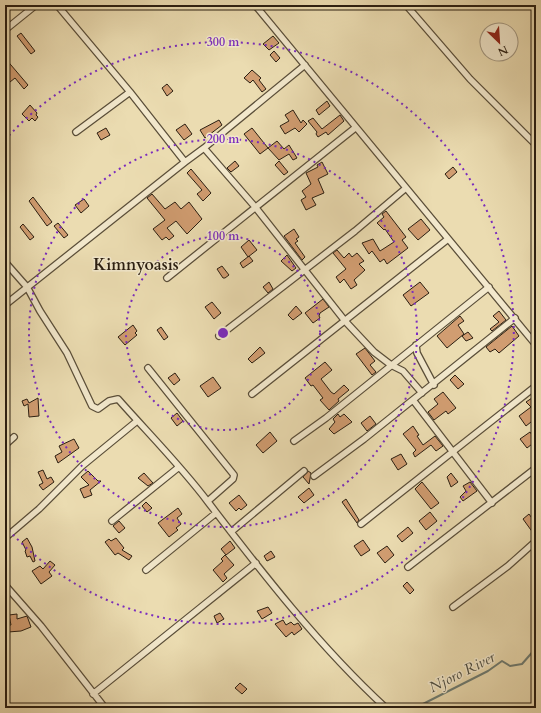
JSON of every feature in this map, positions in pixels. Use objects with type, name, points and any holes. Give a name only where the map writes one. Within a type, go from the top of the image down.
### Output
[{"type":"street","points":[[5,30],[36,5]]},
{"type":"street","points":[[57,5],[130,92],[185,162]]},
{"type":"street","points":[[255,5],[355,128],[490,287],[536,345]]},
{"type":"street","points":[[406,5],[470,79],[536,145]]},
{"type":"street","points":[[5,305],[204,148],[305,65]]},
{"type":"street","points":[[76,132],[130,92]]},
{"type":"street","points":[[167,278],[355,128]]},
{"type":"street","points":[[204,148],[256,208],[345,320],[374,352],[391,365],[403,371],[422,394]]},
{"type":"street","points":[[219,336],[355,231],[406,188]]},
{"type":"street","points":[[252,394],[448,239]]},
{"type":"street","points":[[5,262],[27,287],[40,311],[67,353],[92,406],[98,408],[109,401],[118,399],[208,501],[230,532],[317,639],[352,677],[386,708]]},
{"type":"street","points":[[294,442],[490,287]]},
{"type":"street","points":[[314,476],[422,394],[515,318]]},
{"type":"street","points":[[416,345],[417,353],[434,384]]},
{"type":"street","points":[[148,368],[234,475],[233,479],[208,501]]},
{"type":"street","points":[[361,524],[536,386]]},
{"type":"street","points":[[413,400],[454,451],[492,503]]},
{"type":"street","points":[[5,538],[39,509],[82,466],[137,422]]},
{"type":"street","points":[[5,445],[14,437]]},
{"type":"street","points":[[112,521],[179,467]]},
{"type":"street","points":[[408,567],[536,468]]},
{"type":"street","points":[[230,532],[304,471]]},
{"type":"street","points":[[146,570],[216,513]]},
{"type":"street","points":[[453,607],[508,566],[536,541]]},
{"type":"street","points":[[93,694],[256,563]]},
{"type":"street","points":[[5,585],[41,626],[105,708]]},
{"type":"building","points":[[21,33],[35,51],[31,54],[17,36]]},
{"type":"building","points":[[273,36],[279,43],[269,50],[263,44]]},
{"type":"building","points":[[274,51],[280,58],[276,62],[270,55]]},
{"type":"building","points":[[5,58],[28,85],[24,89],[15,78],[10,82],[5,76]]},
{"type":"building","points":[[252,70],[261,78],[259,80],[266,89],[262,92],[253,80],[250,83],[244,78]]},
{"type":"building","points":[[167,84],[173,91],[167,96],[162,88]]},
{"type":"building","points":[[327,101],[330,106],[319,115],[316,110]]},
{"type":"building","points":[[30,105],[37,113],[36,115],[38,117],[35,121],[32,118],[29,121],[22,114]]},
{"type":"building","points":[[293,110],[301,123],[303,120],[307,124],[299,132],[295,128],[285,134],[280,126],[289,121],[285,115]]},
{"type":"building","points":[[340,115],[344,121],[328,135],[326,132],[318,137],[316,134],[317,132],[308,121],[313,118],[322,129]]},
{"type":"building","points":[[219,120],[222,125],[205,138],[200,130]]},
{"type":"building","points":[[185,124],[192,134],[184,140],[176,130]]},
{"type":"building","points":[[106,128],[110,135],[101,140],[97,133]]},
{"type":"building","points":[[252,128],[268,148],[260,154],[244,134]]},
{"type":"building","points":[[277,141],[284,149],[289,145],[297,158],[293,160],[289,154],[279,160],[268,148]]},
{"type":"building","points":[[235,161],[239,166],[231,172],[227,168]]},
{"type":"building","points":[[279,161],[288,172],[284,175],[275,165]]},
{"type":"building","points":[[322,162],[328,174],[318,179],[324,193],[312,198],[316,205],[306,210],[301,200],[306,197],[302,191],[311,184],[306,173],[318,167],[317,165]]},
{"type":"building","points":[[453,167],[457,172],[449,179],[445,174]]},
{"type":"building","points":[[191,169],[211,193],[203,201],[197,194],[202,190],[187,173]]},
{"type":"building","points":[[152,194],[165,209],[175,202],[181,209],[189,202],[202,219],[187,234],[176,221],[167,228],[174,236],[169,240],[166,237],[162,240],[153,229],[165,220],[147,198]]},
{"type":"building","points":[[33,197],[52,222],[47,226],[29,201]]},
{"type":"building","points":[[84,199],[89,206],[81,213],[75,205]]},
{"type":"building","points":[[386,211],[406,237],[402,240],[408,248],[387,264],[384,259],[380,262],[372,251],[369,254],[362,243],[373,239],[380,251],[394,242],[385,229],[384,230],[377,223],[384,217],[382,214]]},
{"type":"building","points":[[421,219],[430,230],[418,240],[408,229]]},
{"type":"building","points":[[58,223],[68,235],[64,238],[54,226]]},
{"type":"building","points":[[23,224],[34,237],[30,240],[20,227]]},
{"type":"building","points":[[294,229],[299,237],[296,239],[298,241],[295,243],[305,257],[302,260],[284,236]]},
{"type":"building","points":[[249,240],[257,250],[248,257],[241,247]]},
{"type":"building","points":[[337,250],[344,258],[349,253],[352,257],[357,253],[364,261],[359,264],[365,270],[354,280],[357,285],[351,289],[344,279],[340,283],[336,277],[346,269],[333,253]]},
{"type":"building","points":[[287,255],[296,268],[292,271],[281,261]]},
{"type":"building","points":[[249,256],[253,261],[243,268],[240,263]]},
{"type":"building","points":[[222,266],[229,275],[225,278],[223,278],[217,269]]},
{"type":"building","points":[[269,282],[273,289],[268,293],[263,287]]},
{"type":"building","points":[[420,282],[429,293],[411,306],[403,295]]},
{"type":"building","points":[[323,299],[329,307],[320,313],[320,318],[313,323],[305,313]]},
{"type":"building","points":[[212,302],[221,313],[214,319],[205,307]]},
{"type":"building","points":[[296,306],[302,313],[293,320],[288,315]]},
{"type":"building","points":[[499,311],[506,320],[492,331],[490,329],[499,322],[493,316]]},
{"type":"building","points":[[460,316],[464,321],[458,325],[464,334],[447,348],[437,336]]},
{"type":"building","points":[[133,325],[137,331],[135,333],[137,335],[125,345],[118,337]]},
{"type":"building","points":[[512,326],[519,336],[499,353],[495,349],[490,352],[486,347]]},
{"type":"building","points":[[161,327],[168,337],[164,340],[157,330]]},
{"type":"building","points":[[468,332],[473,338],[466,341],[462,336]]},
{"type":"building","points":[[260,347],[265,353],[252,363],[248,359]]},
{"type":"building","points":[[365,348],[375,361],[370,365],[376,372],[372,375],[356,354]]},
{"type":"building","points":[[325,362],[332,370],[321,379],[331,392],[334,394],[344,385],[349,390],[338,399],[339,401],[329,410],[320,400],[323,398],[313,385],[311,386],[305,378]]},
{"type":"building","points":[[175,373],[180,380],[174,385],[168,378]]},
{"type":"building","points":[[455,375],[464,384],[458,389],[450,380]]},
{"type":"building","points":[[213,377],[221,388],[208,397],[200,386]]},
{"type":"building","points":[[443,392],[456,408],[448,414],[446,411],[434,420],[428,412],[438,404],[434,399]]},
{"type":"building","points":[[38,398],[39,416],[29,417],[28,404],[24,406],[22,401],[27,399],[29,403]]},
{"type":"building","points":[[532,398],[536,402],[536,418],[526,426],[519,416],[531,407],[526,402]]},
{"type":"building","points":[[177,413],[183,421],[177,426],[171,418]]},
{"type":"building","points":[[338,414],[340,417],[344,414],[352,422],[334,434],[329,429],[335,422],[333,419]]},
{"type":"building","points":[[370,416],[376,424],[367,431],[361,423]]},
{"type":"building","points":[[413,426],[423,445],[435,436],[443,446],[436,451],[431,445],[415,457],[413,453],[416,450],[403,434]]},
{"type":"building","points":[[270,432],[277,441],[263,453],[256,445]]},
{"type":"building","points":[[530,432],[536,441],[527,448],[520,439]]},
{"type":"building","points":[[74,439],[79,448],[58,463],[55,456],[62,452],[59,446]]},
{"type":"building","points":[[401,454],[407,464],[398,470],[391,459]]},
{"type":"building","points":[[43,470],[47,479],[51,477],[54,482],[43,490],[39,485],[43,483],[38,472]]},
{"type":"building","points":[[88,471],[98,481],[101,481],[90,490],[92,495],[84,498],[80,489],[89,485],[81,477]]},
{"type":"building","points":[[308,471],[311,473],[309,484],[303,477]]},
{"type":"building","points":[[144,473],[153,483],[148,486],[138,478]]},
{"type":"building","points":[[451,473],[458,482],[451,487],[447,477]]},
{"type":"building","points":[[422,482],[439,503],[431,509],[415,489]]},
{"type":"building","points":[[470,482],[477,491],[463,501],[460,497],[466,491],[463,486]]},
{"type":"building","points":[[309,488],[314,495],[304,503],[298,497]]},
{"type":"building","points":[[239,495],[247,505],[241,510],[239,508],[236,511],[229,503]]},
{"type":"building","points":[[346,499],[359,520],[357,523],[342,502]]},
{"type":"building","points":[[146,502],[152,508],[147,512],[142,506]]},
{"type":"building","points":[[178,508],[182,514],[177,518],[181,524],[176,528],[178,530],[169,537],[158,523]]},
{"type":"building","points":[[430,512],[437,521],[426,530],[419,521]]},
{"type":"building","points":[[529,514],[536,524],[536,537],[523,519]]},
{"type":"building","points":[[119,521],[125,528],[119,533],[113,526]]},
{"type":"building","points":[[408,527],[413,533],[402,542],[397,536]]},
{"type":"building","points":[[27,538],[32,547],[35,561],[33,562],[30,556],[27,557],[26,550],[22,542]]},
{"type":"building","points":[[116,538],[124,548],[122,550],[132,556],[129,560],[118,553],[115,555],[105,542],[109,539],[111,541]]},
{"type":"building","points":[[363,540],[370,550],[361,556],[354,546]]},
{"type":"building","points":[[230,541],[235,548],[226,555],[221,549]]},
{"type":"building","points":[[387,546],[394,555],[385,563],[377,553]]},
{"type":"building","points":[[271,551],[275,557],[267,561],[264,556]]},
{"type":"building","points":[[225,555],[234,565],[224,574],[227,578],[223,582],[213,570],[223,561],[221,559]]},
{"type":"building","points":[[50,561],[55,565],[49,572],[52,576],[41,584],[32,571],[40,566],[43,569]]},
{"type":"building","points":[[407,582],[414,590],[410,594],[403,586]]},
{"type":"building","points":[[268,607],[272,613],[262,619],[257,611]]},
{"type":"building","points":[[220,613],[224,619],[217,623],[214,616]]},
{"type":"building","points":[[17,614],[17,619],[27,616],[31,627],[21,631],[8,632],[7,625],[11,625],[9,615]]},
{"type":"building","points":[[283,620],[286,625],[291,622],[294,625],[298,623],[302,629],[294,635],[292,632],[286,637],[275,624]]},
{"type":"building","points":[[240,683],[247,689],[242,694],[235,688]]},
{"type":"waterway","name":"Njoro River","points":[[415,708],[488,671],[502,661],[510,666],[522,664],[536,648]]},
{"type":"district","name":"Kimnyoasis","points":[[136,264]]}]
